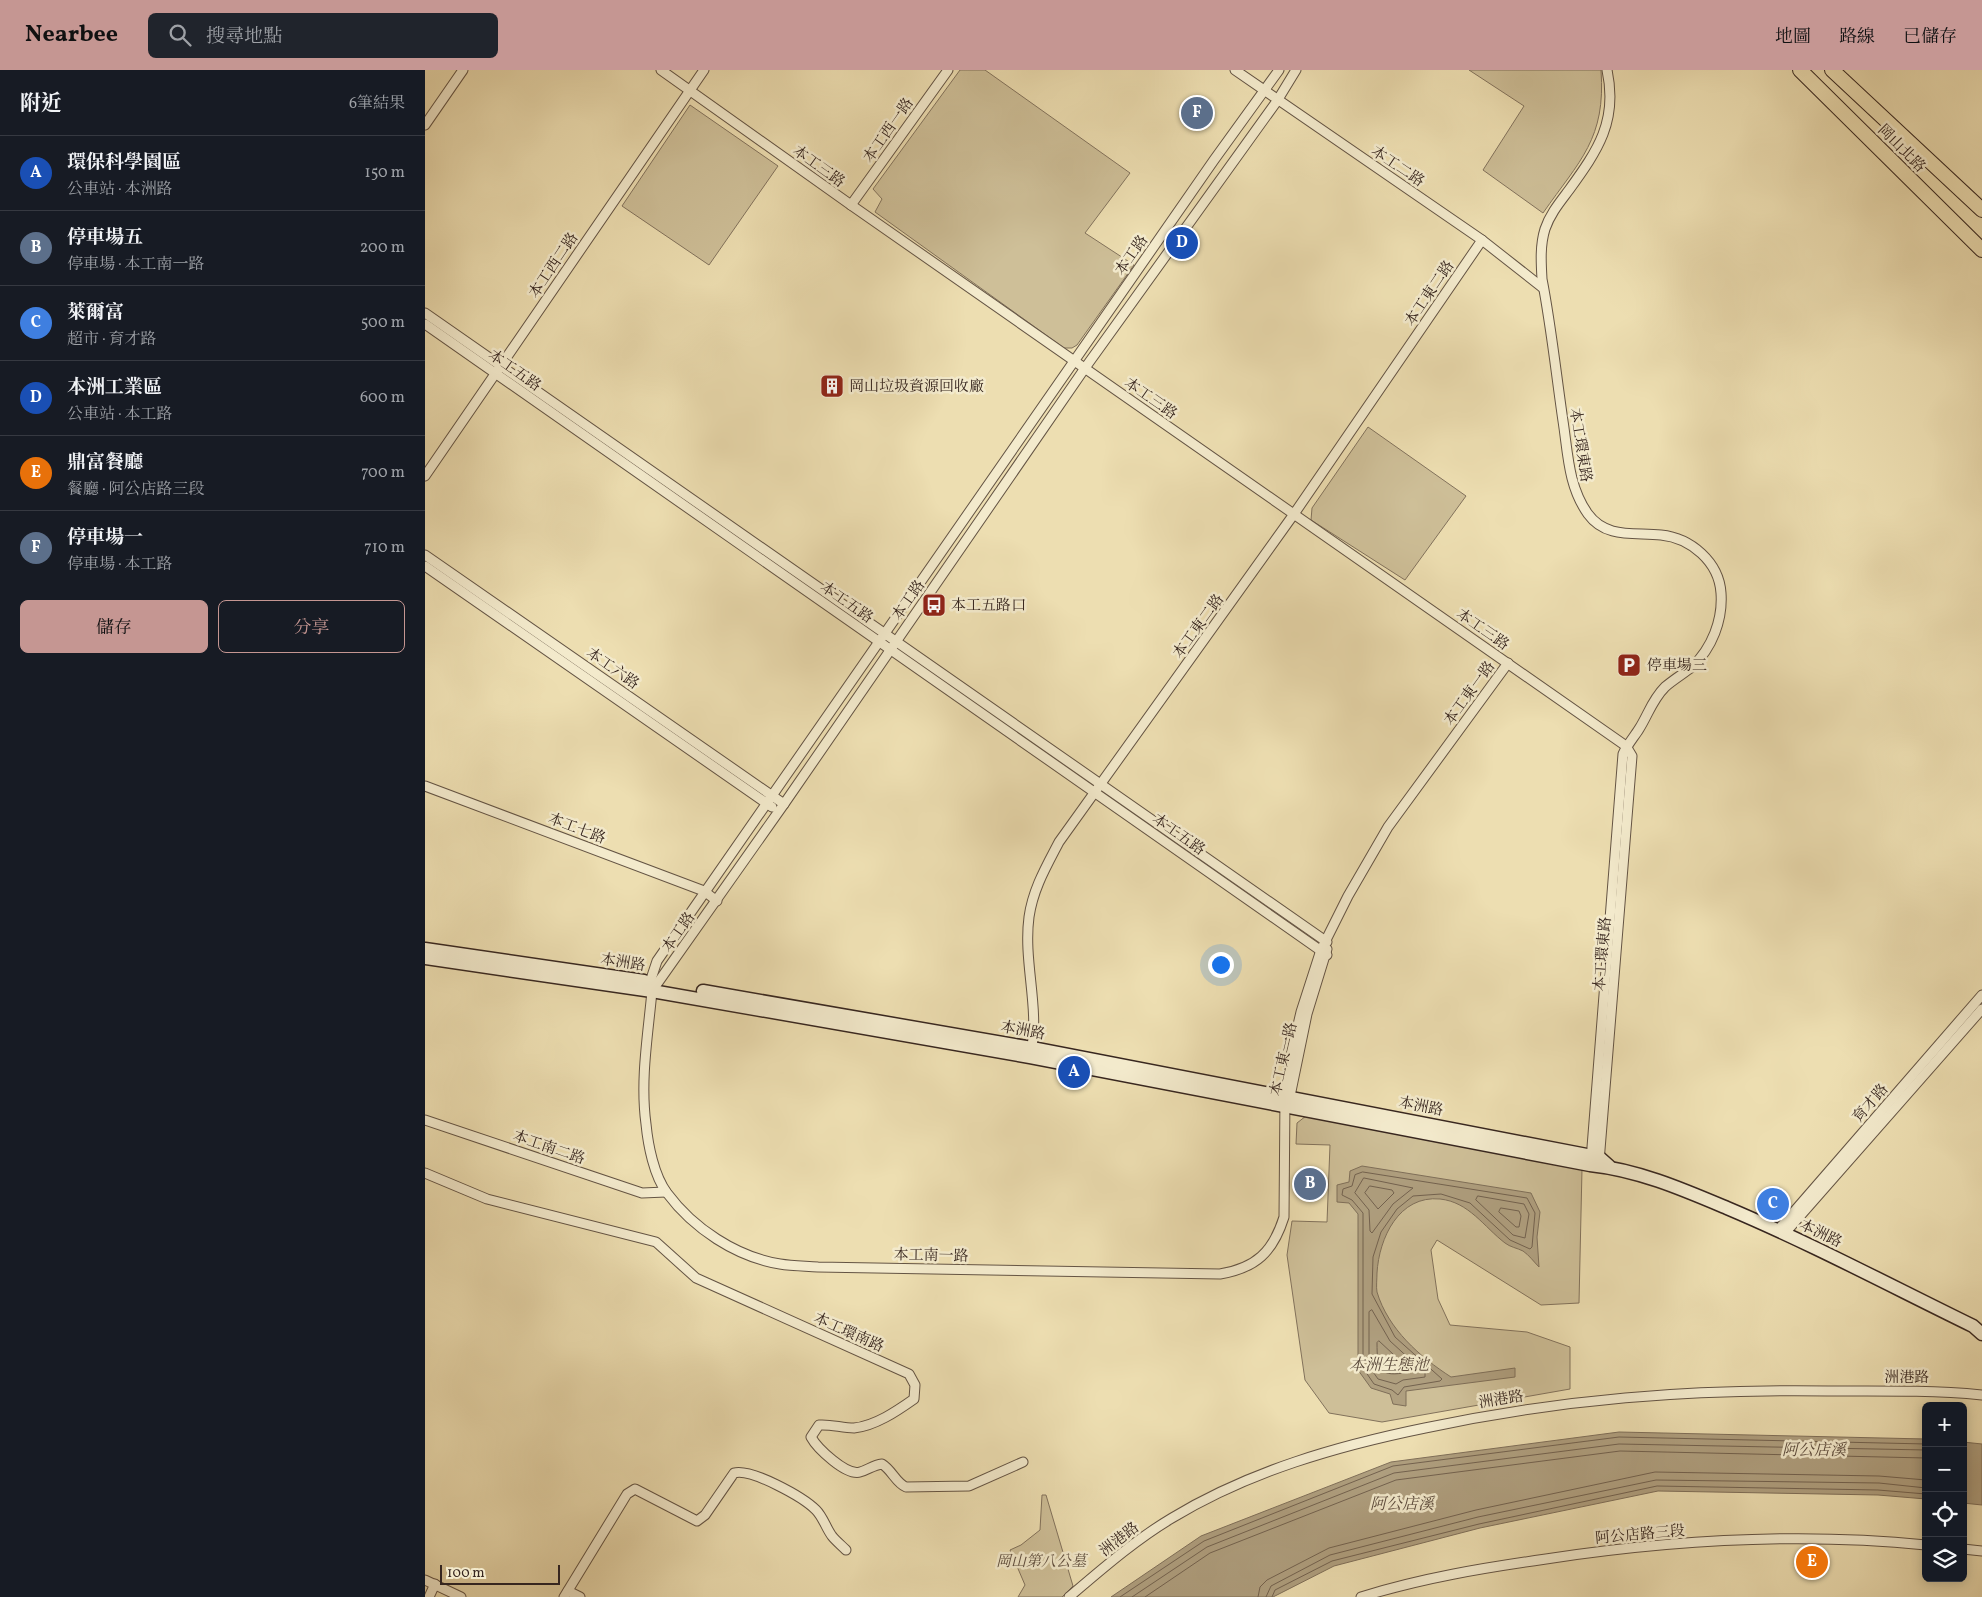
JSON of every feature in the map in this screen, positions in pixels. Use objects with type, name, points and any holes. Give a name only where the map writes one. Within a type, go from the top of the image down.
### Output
[{"type":"main road","name":"岡山北路","points":[[1800,70],[1982,250]]},
{"type":"main road","name":"岡山北路","points":[[1832,70],[1982,210]]},
{"type":"main road","name":"本洲路","points":[[425,948],[653,986],[1287,1099],[1598,1162],[1673,1186],[1782,1232],[1973,1326],[1982,1334]]},
{"type":"main road","name":"本洲路","points":[[425,958],[653,986]]},
{"type":"street","points":[[425,125],[463,70]]},
{"type":"street","name":"本工三路","points":[[661,70],[851,205],[1627,746]]},
{"type":"street","name":"本工西二路","points":[[425,476],[704,70]]},
{"type":"street","name":"本工西一路","points":[[851,205],[948,70]]},
{"type":"street","name":"本工二路","points":[[1235,70],[1265,90],[1277,101],[1482,240],[1543,288]]},
{"type":"street","name":"本工路","points":[[653,986],[657,961],[704,891],[883,638],[1213,160],[1279,70]]},
{"type":"street","name":"本工路","points":[[653,986],[717,901],[1085,368],[1277,101],[1297,70]]},
{"type":"street","name":"本工環東路","points":[[1598,1162],[1632,756],[1627,746],[1640,728],[1652,703],[1665,687],[1692,667],[1708,649],[1718,623],[1722,604],[1721,586],[1712,565],[1702,553],[1682,540],[1661,534],[1640,536],[1619,533],[1605,528],[1590,516],[1572,485],[1543,288],[1541,252],[1545,229],[1552,213],[1594,155],[1608,123],[1610,92],[1607,70]]},
{"type":"street","name":"本工東二路","points":[[1031,1053],[1034,1032],[1029,918],[1035,889],[1059,842],[1099,789],[1294,514],[1482,240]]},
{"type":"street","name":"本工五路","points":[[425,312],[498,370]]},
{"type":"street","name":"本工五路","points":[[425,324],[498,370],[1099,789],[1327,942]]},
{"type":"street","name":"本工六路","points":[[425,555],[770,800],[778,812]]},
{"type":"street","name":"本工六路","points":[[425,566],[770,800],[785,804]]},
{"type":"street","name":"本工東一路","points":[[1287,1099],[1307,1014],[1327,942],[1348,896],[1388,827],[1508,663]]},
{"type":"street","name":"本工七路","points":[[425,786],[704,891],[717,901]]},
{"type":"street","name":"本工五路","points":[[1099,789],[1324,952]]},
{"type":"street","name":"本工南一路","points":[[653,986],[644,1074],[646,1124],[657,1170],[666,1192],[700,1228],[737,1251],[779,1264],[817,1267],[1220,1274],[1237,1271],[1258,1260],[1270,1249],[1278,1235],[1284,1217],[1287,1099]]},
{"type":"street","name":"育才路","points":[[1782,1232],[1982,995]]},
{"type":"street","name":"育才路","points":[[1782,1232],[1982,1008]]},
{"type":"street","name":"本工南二路","points":[[425,1120],[641,1193],[666,1192]]},
{"type":"street","name":"本工環南路","points":[[425,1173],[487,1199],[656,1242],[696,1278],[909,1374],[915,1385],[914,1398],[895,1412],[863,1426],[852,1428],[828,1424],[819,1425],[814,1430],[811,1437],[815,1445],[846,1470],[859,1472],[882,1464],[888,1468],[901,1485],[906,1487],[963,1487],[1023,1462]]},
{"type":"street","name":"洲港路","points":[[1069,1597],[1137,1541],[1173,1517],[1292,1461],[1382,1437],[1478,1417],[1573,1402],[1659,1394],[1768,1390],[1935,1391],[1982,1395]]},
{"type":"street","points":[[580,1597],[566,1594],[630,1490],[640,1490],[697,1521],[705,1515],[731,1476],[739,1471],[793,1494],[810,1505],[818,1512],[832,1536],[846,1550]]},
{"type":"street","name":"阿公店路三段","points":[[1361,1597],[1411,1582],[1480,1568],[1626,1547],[1768,1539],[1894,1542],[1922,1545]]},
{"type":"street","points":[[1967,1549],[1982,1551]]},
{"type":"street","points":[[425,1580],[461,1597]]},
{"type":"street","points":[[429,1597],[435,1584]]},
{"type":"green space","points":[[960,70],[985,70],[1130,173],[1085,233],[1134,265],[1077,345],[1072,348],[1064,348],[875,212],[882,199],[873,189]]},
{"type":"green space","points":[[1469,70],[1601,70],[1601,94],[1595,132],[1579,163],[1543,213],[1483,170],[1524,106]]},
{"type":"green space","points":[[690,105],[778,166],[709,265],[622,206]]},
{"type":"green space","points":[[1368,427],[1466,496],[1405,580],[1311,520],[1312,508]]},
{"type":"green space","points":[[1306,1116],[1582,1169],[1579,1303],[1541,1305],[1437,1240],[1431,1250],[1438,1299],[1450,1325],[1527,1332],[1570,1347],[1570,1389],[1382,1422],[1329,1413],[1305,1380],[1287,1255],[1292,1221],[1327,1222],[1330,1145],[1296,1144],[1297,1123]]},
{"type":"green space","name":"岡山第八公墓","points":[[1042,1495],[1046,1495],[1073,1586],[1062,1597],[1018,1597],[1025,1585],[1010,1550],[1021,1545],[1040,1530]]},
{"type":"water","name":"本洲生態池","points":[[1362,1166],[1531,1193],[1540,1212],[1537,1237],[1539,1267],[1523,1251],[1509,1246],[1497,1237],[1468,1210],[1450,1201],[1440,1199],[1426,1200],[1413,1204],[1394,1221],[1382,1246],[1377,1273],[1377,1292],[1389,1318],[1406,1341],[1428,1360],[1451,1377],[1515,1368],[1515,1377],[1406,1391],[1406,1406],[1393,1404],[1390,1394],[1371,1388],[1358,1370],[1358,1214],[1349,1203],[1337,1202],[1337,1185],[1349,1182],[1350,1171]]},
{"type":"water","name":"阿公店溪","points":[[1619,1432],[1922,1439],[1922,1499],[1878,1495],[1658,1491],[1480,1528],[1334,1566],[1273,1597],[1111,1597],[1201,1536],[1391,1462]]},
{"type":"water","points":[[1967,1442],[1982,1444],[1982,1505],[1967,1503]]},
{"type":"place","name":"停車場一","points":[[1197,113]]},
{"type":"place","name":"本洲工業區","points":[[1182,243]]},
{"type":"place","name":"岡山垃圾資源回收廠","points":[[832,386]]},
{"type":"place","name":"本工五路口","points":[[934,605]]},
{"type":"place","name":"停車場三","points":[[1629,665]]},
{"type":"place","name":"環保科學園區","points":[[1074,1072]]},
{"type":"place","name":"停車場五","points":[[1310,1184]]},
{"type":"place","name":"萊爾富","points":[[1773,1204]]},
{"type":"place","name":"鼎富餐廳","points":[[1812,1562]]}]
